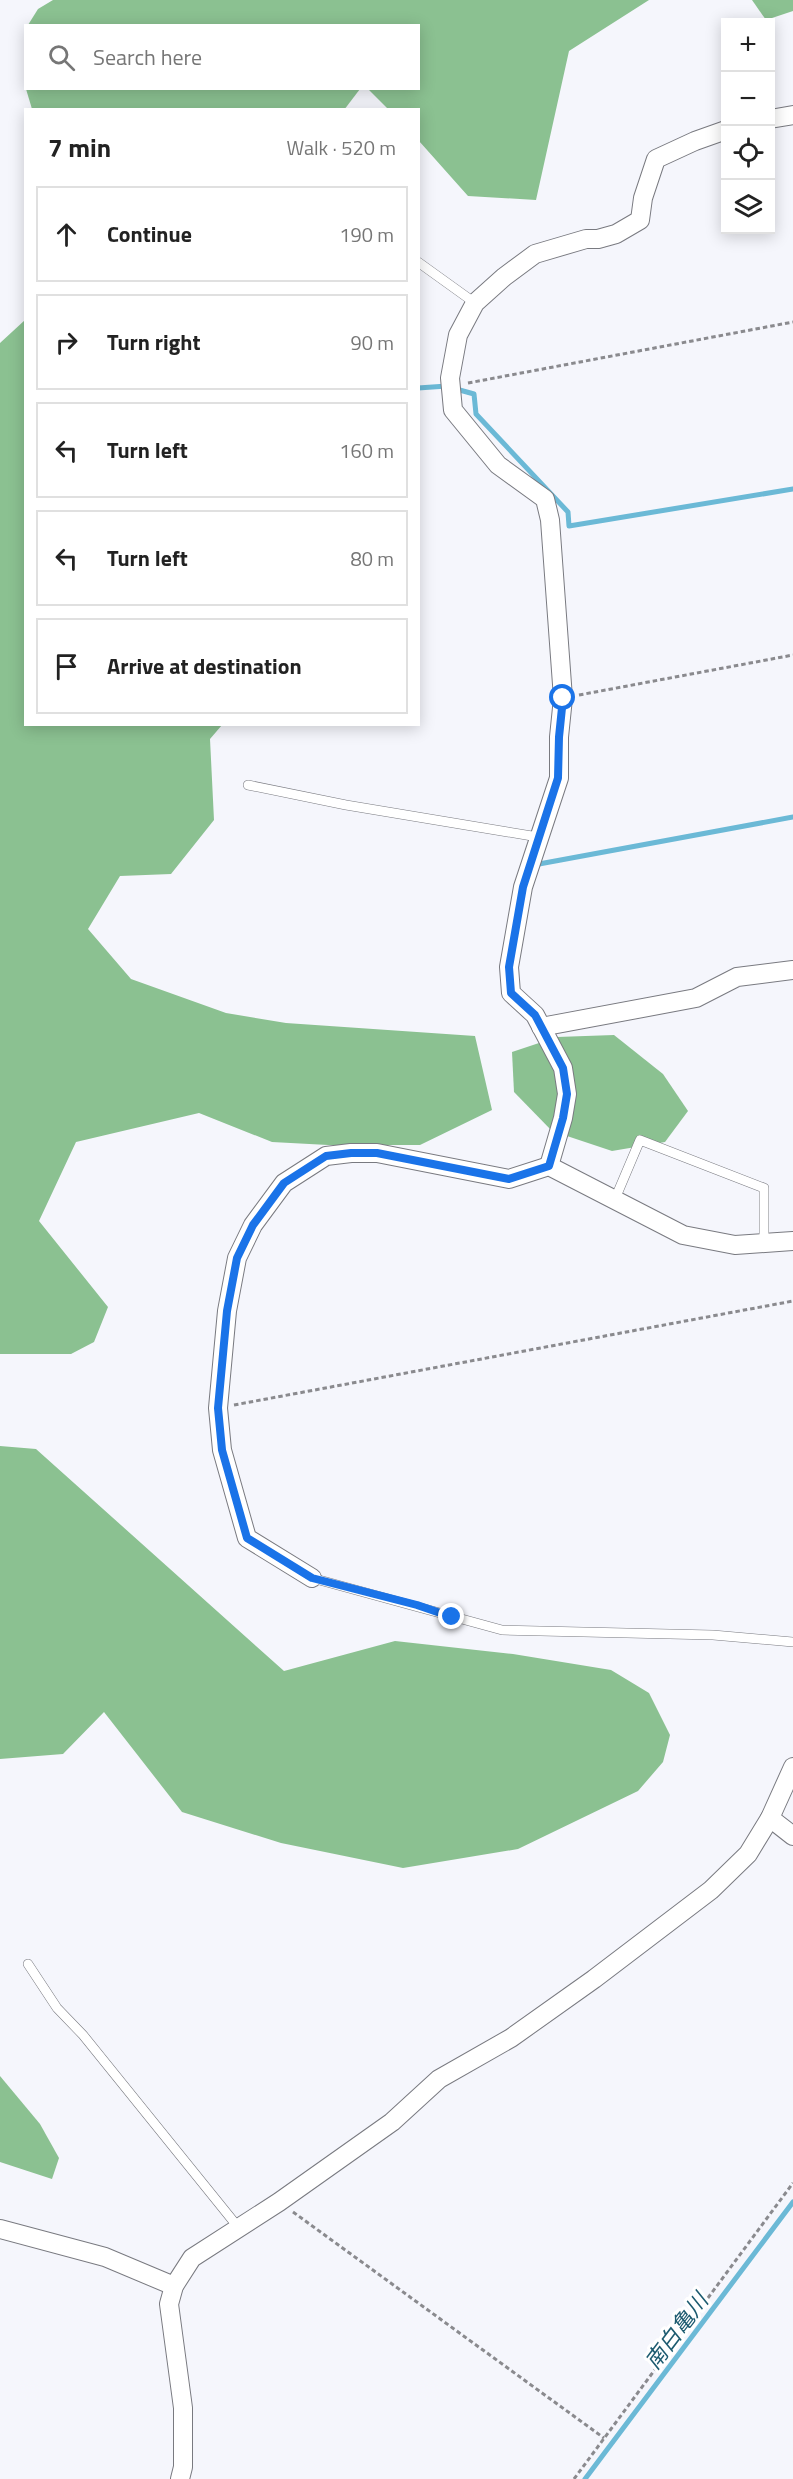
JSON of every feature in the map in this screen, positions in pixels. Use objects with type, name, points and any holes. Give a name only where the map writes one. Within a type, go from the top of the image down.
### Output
[{"type":"street","points":[[775,118],[793,115]]},
{"type":"street","points":[[549,1166],[563,1118],[567,1094],[563,1068],[535,1015],[511,993],[509,967],[523,887],[558,778],[563,698],[550,520],[545,499],[498,465],[453,410],[450,378],[458,335],[475,303],[535,254],[586,239],[598,239],[616,234],[640,220],[643,198],[656,159],[721,132]]},
{"type":"street","points":[[541,1027],[696,998],[737,978],[793,970]]},
{"type":"street","points":[[312,1578],[247,1538],[222,1450],[218,1408],[227,1311],[237,1258],[253,1225],[284,1183],[326,1156],[351,1153],[377,1153],[509,1179],[549,1166],[683,1234],[735,1245],[793,1241]]},
{"type":"street","points":[[180,2479],[183,2467],[183,2408],[169,2304],[174,2286],[192,2258],[279,2202],[392,2122],[439,2079],[511,2038],[594,1979],[711,1890],[748,1854],[770,1818],[793,1767]]},
{"type":"street","points":[[770,1818],[793,1836]]},
{"type":"street","points":[[0,2229],[105,2257],[174,2286]]},
{"type":"lane","points":[[420,263],[475,303]]},
{"type":"lane","points":[[248,785],[346,805],[538,837]]},
{"type":"lane","points":[[615,1199],[639,1140],[764,1188],[765,1244]]},
{"type":"lane","points":[[312,1578],[502,1630],[713,1635],[793,1642]]},
{"type":"lane","points":[[28,1964],[57,2008],[83,2035],[238,2227]]},
{"type":"path","points":[[452,390],[470,382],[793,322]]},
{"type":"path","points":[[563,698],[793,655]]},
{"type":"path","points":[[218,1408],[793,1301]]},
{"type":"path","points":[[574,2479],[793,2183]]},
{"type":"path","points":[[279,2202],[604,2438]]},
{"type":"green space","points":[[53,0],[649,0],[569,51],[536,200],[468,196],[420,142],[420,108],[387,108],[369,90],[420,90],[420,24],[29,24],[38,9]]},
{"type":"green space","points":[[752,0],[793,0],[793,11],[765,18]]},
{"type":"green space","points":[[27,90],[359,90],[346,108],[32,108]]},
{"type":"green space","points":[[24,321],[24,726],[221,726],[210,739],[214,820],[171,874],[120,876],[88,929],[131,979],[226,1013],[286,1023],[475,1036],[492,1110],[420,1145],[328,1145],[272,1142],[199,1113],[76,1142],[39,1221],[108,1307],[94,1342],[71,1354],[0,1354],[0,343]]},
{"type":"green space","points":[[614,1035],[663,1074],[688,1111],[665,1142],[612,1151],[552,1131],[514,1092],[512,1052],[557,1037]]},
{"type":"green space","points":[[0,1446],[36,1449],[284,1671],[395,1641],[513,1654],[611,1670],[649,1693],[670,1735],[663,1762],[638,1791],[518,1849],[403,1868],[281,1843],[182,1812],[104,1712],[63,1754],[0,1759]]},
{"type":"green space","points":[[0,2076],[40,2124],[59,2158],[52,2179],[0,2162]]},
{"type":"waterway","points":[[420,388],[447,386]]},
{"type":"waterway","points":[[456,389],[474,394],[476,414],[568,512],[569,526],[793,489]]},
{"type":"waterway","points":[[539,864],[793,817]]},
{"type":"waterway","name":"南白亀川","points":[[585,2479],[793,2202]]},
{"type":"route","points":[[452,1617],[417,1605],[312,1578],[247,1538],[222,1450],[218,1408],[227,1311],[237,1258],[253,1225],[284,1183],[326,1156],[377,1153],[509,1179],[549,1166],[563,1118],[567,1094],[563,1068],[535,1015],[511,993],[509,967],[523,887],[558,778],[563,698]]}]
